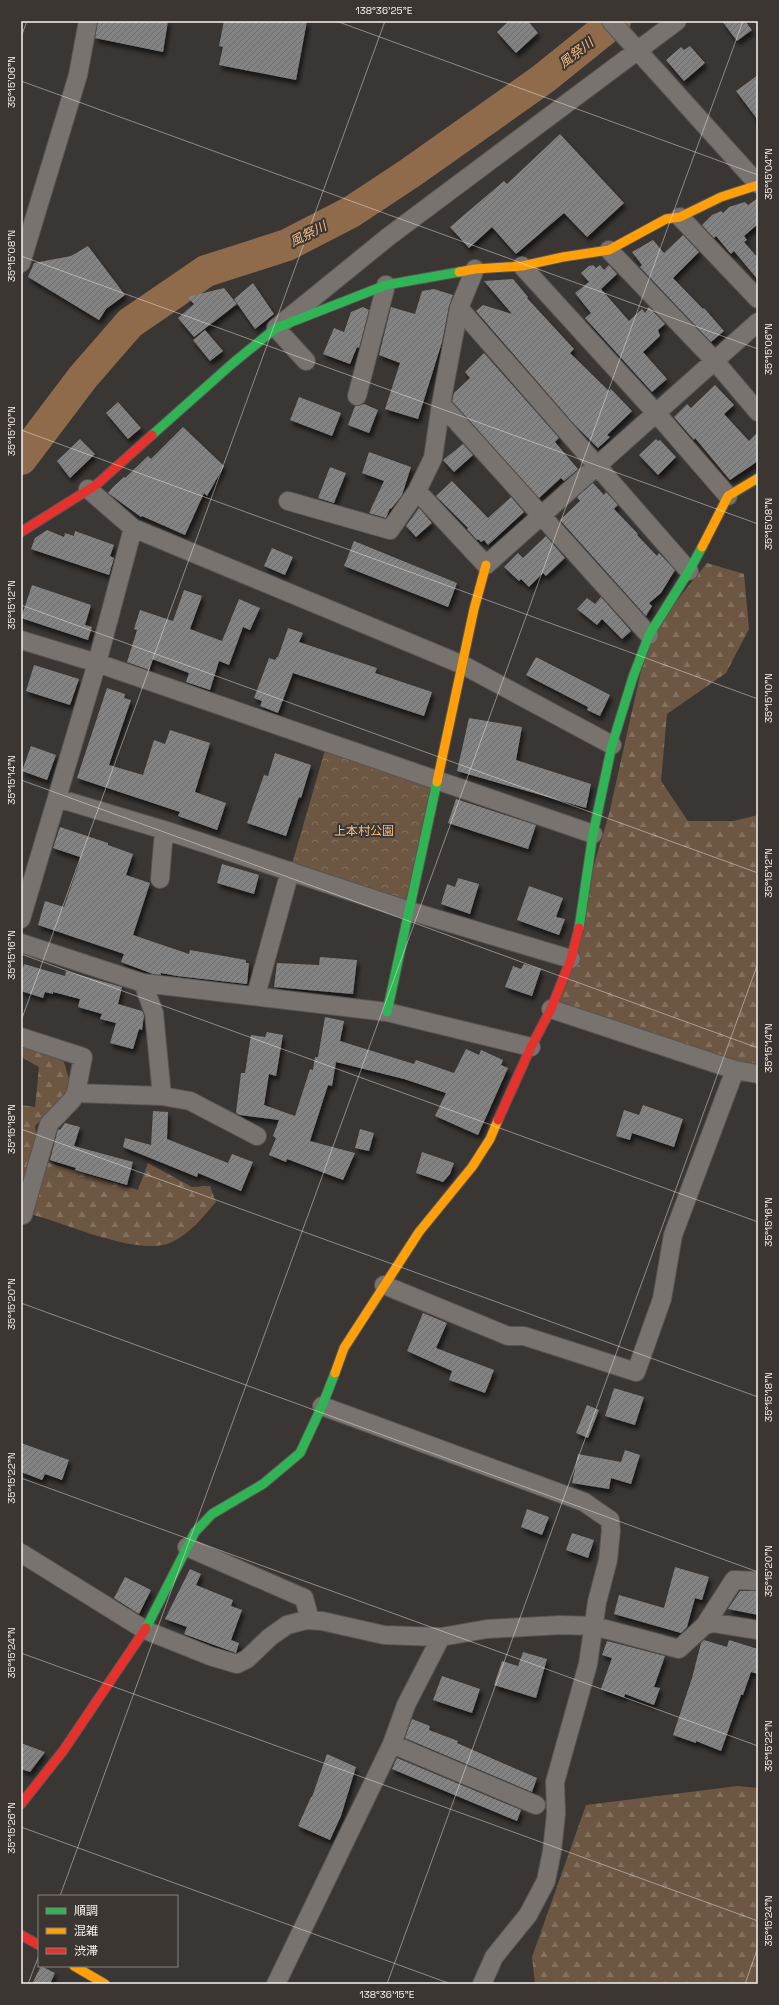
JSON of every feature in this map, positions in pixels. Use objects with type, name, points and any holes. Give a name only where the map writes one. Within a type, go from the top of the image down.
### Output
[{"type":"street","points":[[21,263],[76,82],[88,21]]},
{"type":"street","points":[[276,328],[386,285],[475,269],[522,266],[563,257],[609,250],[666,219],[680,217],[721,197],[758,184],[610,21]]},
{"type":"street","points":[[21,532],[96,485],[233,363],[388,237],[677,21]]},
{"type":"street","points":[[680,217],[758,299]]},
{"type":"street","points":[[609,250],[714,360],[758,412]]},
{"type":"street","points":[[522,266],[657,414],[728,496]]},
{"type":"street","points":[[288,501],[390,530],[418,491],[433,458],[441,404],[459,308],[475,269]]},
{"type":"street","points":[[357,396],[386,285]]},
{"type":"street","points":[[459,308],[689,571]]},
{"type":"street","points":[[387,1012],[479,586],[486,565],[596,466],[657,414],[714,360],[758,322]]},
{"type":"street","points":[[276,328],[306,361]]},
{"type":"street","points":[[441,404],[649,635]]},
{"type":"street","points":[[21,1804],[63,1751],[145,1630],[196,1532],[212,1514],[263,1484],[300,1453],[322,1406],[344,1348],[418,1232],[472,1167],[490,1139],[531,1047],[551,1009],[571,959],[580,925],[593,834],[612,745],[633,677],[649,635],[689,571],[728,496],[758,478]]},
{"type":"street","points":[[88,489],[133,528],[463,665],[612,745]]},
{"type":"street","points":[[418,491],[486,565]]},
{"type":"street","points":[[21,919],[97,663],[133,528]]},
{"type":"street","points":[[21,640],[97,663],[593,834]]},
{"type":"street","points":[[57,798],[164,830],[410,911],[571,959]]},
{"type":"street","points":[[160,879],[164,830]]},
{"type":"street","points":[[256,996],[290,871]]},
{"type":"street","points":[[21,943],[143,983],[387,1012],[531,1047]]},
{"type":"street","points":[[143,983],[154,1013],[162,1096]]},
{"type":"street","points":[[551,1009],[735,1070],[758,1074]]},
{"type":"street","points":[[21,1037],[83,1057],[76,1093],[72,1100],[49,1124],[23,1215],[21,1214]]},
{"type":"street","points":[[384,1285],[508,1336],[524,1336],[636,1372],[662,1299],[673,1235],[735,1070]]},
{"type":"street","points":[[76,1093],[162,1096],[190,1101],[257,1136]]},
{"type":"street","points":[[322,1406],[584,1502],[610,1520],[611,1530],[608,1560],[597,1602],[588,1664],[555,1782],[556,1814],[552,1851],[546,1881],[528,1915],[494,1958],[482,1984]]},
{"type":"street","points":[[187,1547],[304,1598],[310,1620]]},
{"type":"street","points":[[21,1554],[145,1630],[210,1656],[237,1664],[247,1659],[270,1637],[287,1625],[310,1620],[322,1621],[384,1635],[441,1637],[487,1629],[561,1625],[594,1626],[679,1649],[705,1625],[734,1580],[758,1581]]},
{"type":"street","points":[[705,1625],[714,1623],[758,1630]]},
{"type":"street","points":[[276,1984],[392,1744],[406,1704],[441,1637]]},
{"type":"street","points":[[392,1744],[536,1806]]},
{"type":"street","points":[[21,1935],[38,1944]]},
{"type":"street","points":[[76,1967],[105,1984]]},
{"type":"green space","points":[[707,563],[744,574],[749,629],[726,673],[667,714],[661,781],[688,821],[733,821],[758,815],[758,1070],[551,1009],[609,814],[649,635]]},
{"type":"green space","name":"上本村公園","points":[[327,743],[436,781],[410,911],[290,871]]},
{"type":"green space","points":[[21,1038],[63,1059],[72,1089],[35,1126],[40,1160],[138,1190],[148,1163],[192,1187],[210,1186],[216,1202],[201,1219],[177,1240],[155,1246],[136,1245],[117,1241],[21,1212],[21,1105],[35,1107],[39,1067],[21,1057]]},
{"type":"green space","points":[[738,1786],[758,1788],[758,1984],[535,1984],[532,1957],[586,1805]]},
{"type":"building","points":[[98,21],[168,21],[163,52],[95,38]]},
{"type":"building","points":[[224,21],[307,21],[296,80],[219,65],[223,47],[219,46]]},
{"type":"building","points":[[509,21],[528,21],[538,33],[516,53],[497,32]]},
{"type":"building","points":[[722,21],[745,21],[752,30],[737,41]]},
{"type":"building","points":[[690,46],[705,63],[684,81],[666,60],[681,47],[684,50]]},
{"type":"building","points":[[758,75],[758,120],[736,91]]},
{"type":"building","points":[[560,134],[624,203],[587,237],[564,213],[516,254],[492,227],[469,248],[450,227],[504,181],[507,184]]},
{"type":"building","points":[[758,198],[758,224],[744,236],[747,240],[744,242],[758,258],[758,280],[734,251],[731,254],[716,236],[714,238],[702,225],[712,215],[721,211],[723,213],[729,207],[745,202],[748,205]]},
{"type":"building","points":[[683,235],[699,252],[673,278],[703,309],[704,308],[724,331],[711,342],[640,267],[642,265],[632,252],[653,240],[664,253]]},
{"type":"building","points":[[88,246],[125,295],[106,309],[99,320],[28,277],[34,263],[71,256]]},
{"type":"building","points":[[593,265],[596,268],[600,265],[604,270],[609,265],[617,274],[601,289],[629,321],[642,309],[645,313],[649,307],[665,324],[658,330],[660,336],[643,352],[667,379],[652,392],[585,318],[591,313],[575,293],[589,282],[581,273],[589,266]]},
{"type":"building","points":[[513,279],[528,297],[527,298],[574,349],[570,353],[609,391],[611,389],[632,411],[607,435],[610,437],[598,448],[574,424],[476,311],[483,305],[512,314],[484,281]]},
{"type":"building","points":[[253,283],[274,314],[255,329],[234,299]]},
{"type":"building","points":[[224,288],[237,304],[194,337],[178,318],[194,304],[187,297]]},
{"type":"building","points":[[434,289],[453,295],[449,306],[442,342],[418,419],[385,409],[400,363],[379,355],[391,307],[415,314],[422,291]]},
{"type":"building","points":[[363,307],[369,310],[359,348],[357,347],[350,364],[323,354],[334,328],[344,332],[351,312]]},
{"type":"building","points":[[205,330],[223,351],[210,361],[193,340]]},
{"type":"building","points":[[484,353],[559,438],[555,442],[578,469],[564,481],[561,478],[539,498],[452,401],[454,393],[470,378],[465,372]]},
{"type":"building","points":[[715,385],[734,405],[724,414],[749,441],[758,432],[758,461],[730,480],[695,438],[694,440],[674,417],[687,404],[691,408]]},
{"type":"building","points":[[299,397],[341,413],[332,436],[290,420]]},
{"type":"building","points":[[118,402],[141,428],[128,439],[106,413]]},
{"type":"building","points":[[364,404],[378,410],[369,433],[348,425],[355,406]]},
{"type":"building","points":[[183,427],[224,466],[207,496],[204,493],[185,535],[142,516],[141,517],[108,493],[148,456],[151,459]]},
{"type":"building","points":[[80,439],[95,454],[70,478],[57,461]]},
{"type":"building","points":[[656,439],[658,441],[660,440],[676,457],[658,475],[639,455]]},
{"type":"building","points":[[463,444],[473,455],[454,472],[443,460]]},
{"type":"building","points":[[369,452],[411,467],[402,495],[391,509],[390,508],[386,518],[369,513],[384,481],[362,473]]},
{"type":"building","points":[[330,467],[346,473],[334,503],[318,498]]},
{"type":"building","points":[[452,481],[488,518],[511,497],[524,512],[488,545],[484,540],[481,542],[478,539],[477,540],[467,529],[468,528],[436,496]]},
{"type":"building","points":[[593,483],[604,495],[606,492],[618,505],[614,509],[638,534],[637,535],[657,556],[659,553],[675,570],[661,593],[649,603],[652,606],[646,616],[560,520],[580,501],[577,497]]},
{"type":"building","points":[[419,508],[432,523],[416,537],[406,526]]},
{"type":"building","points":[[47,530],[64,537],[65,533],[74,536],[75,531],[114,545],[110,556],[114,558],[109,575],[31,549],[35,538]]},
{"type":"building","points":[[546,536],[565,558],[546,576],[543,573],[529,587],[521,579],[519,581],[504,567],[518,553],[523,558]]},
{"type":"building","points":[[354,541],[457,583],[448,607],[344,566]]},
{"type":"building","points":[[272,548],[293,557],[285,575],[264,566]]},
{"type":"building","points":[[32,585],[91,605],[85,625],[92,627],[88,640],[21,618]]},
{"type":"building","points":[[184,590],[202,596],[190,629],[222,641],[239,599],[260,608],[250,630],[243,627],[229,665],[219,661],[210,690],[186,682],[189,673],[152,659],[149,670],[127,662],[137,630],[134,629],[140,610],[173,621]]},
{"type":"building","points":[[601,597],[631,631],[622,639],[602,619],[597,625],[577,609],[587,598],[595,604]]},
{"type":"building","points":[[288,628],[303,633],[299,642],[377,668],[375,673],[432,692],[424,716],[293,673],[278,713],[260,706],[262,701],[254,698],[269,658],[275,660],[278,657]]},
{"type":"building","points":[[536,657],[610,695],[600,716],[587,710],[588,707],[526,675]]},
{"type":"building","points":[[34,665],[79,679],[70,705],[26,691]]},
{"type":"building","points":[[107,688],[125,694],[124,698],[131,700],[109,765],[143,775],[154,740],[165,744],[170,730],[210,743],[195,792],[226,803],[217,830],[178,816],[180,812],[77,778]]},
{"type":"building","points":[[469,718],[522,727],[516,760],[591,784],[586,808],[457,771]]},
{"type":"building","points":[[31,746],[56,755],[47,780],[22,771]]},
{"type":"building","points":[[275,753],[311,765],[301,798],[299,797],[286,836],[247,823],[264,775],[268,776]]},
{"type":"building","points":[[456,799],[536,825],[528,849],[448,823]]},
{"type":"building","points":[[60,827],[108,843],[108,845],[133,854],[126,875],[150,883],[133,935],[189,954],[190,950],[246,960],[246,963],[249,963],[247,984],[161,973],[161,975],[153,974],[121,962],[124,954],[38,925],[45,901],[64,907],[79,864],[80,857],[53,848]]},
{"type":"building","points":[[222,864],[259,875],[254,894],[217,883]]},
{"type":"building","points":[[458,878],[479,884],[470,914],[441,904],[447,884],[455,887]]},
{"type":"building","points":[[529,886],[563,898],[556,917],[565,919],[559,935],[517,920]]},
{"type":"building","points":[[320,957],[357,960],[353,994],[274,987],[277,963],[319,965]]},
{"type":"building","points":[[24,964],[65,976],[66,971],[122,987],[118,1004],[142,1011],[144,1015],[142,1030],[139,1029],[133,1049],[110,1043],[116,1023],[100,1019],[102,1014],[78,1007],[80,999],[53,992],[53,994],[45,992],[43,998],[21,991],[21,974]]},
{"type":"building","points":[[524,964],[541,969],[532,996],[505,987],[513,966],[521,969]]},
{"type":"building","points":[[325,1017],[344,1021],[340,1041],[414,1064],[416,1060],[454,1073],[466,1049],[479,1055],[481,1050],[503,1060],[501,1065],[508,1068],[478,1135],[435,1116],[446,1093],[404,1079],[336,1062],[332,1086],[328,1085],[310,1141],[355,1153],[343,1180],[287,1159],[286,1162],[269,1155],[276,1138],[273,1136],[279,1120],[240,1115],[236,1113],[241,1073],[245,1073],[251,1035],[265,1037],[267,1032],[283,1035],[276,1076],[269,1074],[264,1105],[295,1116],[310,1069],[313,1070],[315,1057],[318,1057]]},
{"type":"building","points":[[643,1105],[683,1119],[674,1147],[632,1133],[630,1140],[616,1136],[624,1110],[639,1115]]},
{"type":"building","points":[[153,1111],[168,1112],[167,1139],[228,1163],[232,1154],[253,1162],[241,1191],[198,1173],[197,1177],[123,1147],[125,1138],[151,1145]]},
{"type":"building","points":[[65,1123],[80,1127],[74,1146],[133,1162],[127,1185],[75,1170],[76,1168],[50,1160],[58,1129],[60,1130]]},
{"type":"building","points":[[360,1129],[374,1133],[369,1151],[355,1148]]},
{"type":"building","points":[[422,1152],[454,1163],[450,1174],[443,1182],[416,1173]]},
{"type":"building","points":[[423,1313],[447,1323],[436,1348],[494,1370],[485,1393],[449,1380],[452,1371],[407,1351]]},
{"type":"building","points":[[614,1388],[644,1397],[635,1425],[605,1416]]},
{"type":"building","points":[[587,1405],[599,1410],[588,1438],[576,1433]]},
{"type":"building","points":[[21,1443],[69,1460],[62,1480],[45,1474],[42,1480],[21,1472]]},
{"type":"building","points":[[625,1450],[640,1455],[631,1484],[611,1478],[609,1489],[572,1483],[578,1454],[621,1462]]},
{"type":"building","points":[[527,1509],[549,1517],[542,1535],[521,1527]]},
{"type":"building","points":[[572,1533],[594,1540],[588,1558],[566,1550]]},
{"type":"building","points":[[675,1567],[709,1577],[702,1600],[695,1598],[687,1627],[681,1633],[614,1614],[619,1595],[664,1608]]},
{"type":"building","points":[[190,1569],[201,1574],[196,1585],[233,1600],[231,1606],[242,1610],[231,1640],[239,1643],[236,1653],[184,1634],[187,1627],[165,1619]]},
{"type":"building","points":[[125,1577],[151,1590],[139,1614],[114,1598]]},
{"type":"building","points":[[740,1591],[758,1591],[758,1615],[728,1609]]},
{"type":"building","points":[[704,1640],[727,1647],[729,1640],[758,1649],[758,1674],[751,1672],[721,1751],[696,1741],[696,1743],[673,1735],[692,1678],[701,1643]]},
{"type":"building","points":[[607,1641],[665,1656],[654,1687],[660,1688],[654,1705],[625,1694],[624,1697],[601,1689],[612,1658],[602,1655]]},
{"type":"building","points":[[523,1652],[547,1659],[536,1698],[494,1685],[502,1661],[518,1666]]},
{"type":"building","points":[[442,1676],[480,1689],[472,1713],[433,1700]]},
{"type":"building","points":[[412,1719],[430,1726],[429,1730],[458,1741],[457,1743],[537,1778],[532,1792],[405,1738]]},
{"type":"building","points":[[21,1743],[45,1752],[30,1772],[21,1769]]},
{"type":"building","points":[[327,1754],[356,1767],[341,1816],[330,1840],[298,1826],[312,1797]]},
{"type":"building","points":[[397,1758],[521,1810],[517,1821],[392,1769]]},
{"type":"building","points":[[40,1967],[55,1973],[50,1984],[32,1984]]},
{"type":"waterway","name":"風祭川","points":[[21,459],[83,377],[130,323],[206,271],[287,245],[351,212],[410,173],[543,79],[615,21]]},
{"type":"traffic: fast","points":[[152,435],[233,363],[276,328],[386,285],[459,272]]},
{"type":"traffic: fast","points":[[579,928],[593,834],[612,745],[633,677],[649,635],[689,571],[702,547]]},
{"type":"traffic: fast","points":[[387,1012],[437,782]]},
{"type":"traffic: fast","points":[[146,1628],[195,1532],[212,1514],[263,1484],[300,1453],[322,1406],[335,1373]]},
{"type":"traffic: slow","points":[[459,272],[475,269],[522,266],[563,257],[609,250],[666,219],[680,217],[721,197],[758,185]]},
{"type":"traffic: slow","points":[[702,547],[728,496],[758,478]]},
{"type":"traffic: slow","points":[[437,782],[474,609],[486,565]]},
{"type":"traffic: slow","points":[[335,1373],[344,1348],[419,1232],[472,1167],[490,1139],[498,1120]]},
{"type":"traffic: slow","points":[[76,1967],[105,1984]]},
{"type":"traffic: jam","points":[[21,532],[96,485],[152,435]]},
{"type":"traffic: jam","points":[[498,1120],[531,1047],[551,1009],[571,959],[579,928]]},
{"type":"traffic: jam","points":[[21,1804],[63,1751],[146,1628]]},
{"type":"traffic: jam","points":[[21,1935],[38,1944]]}]
